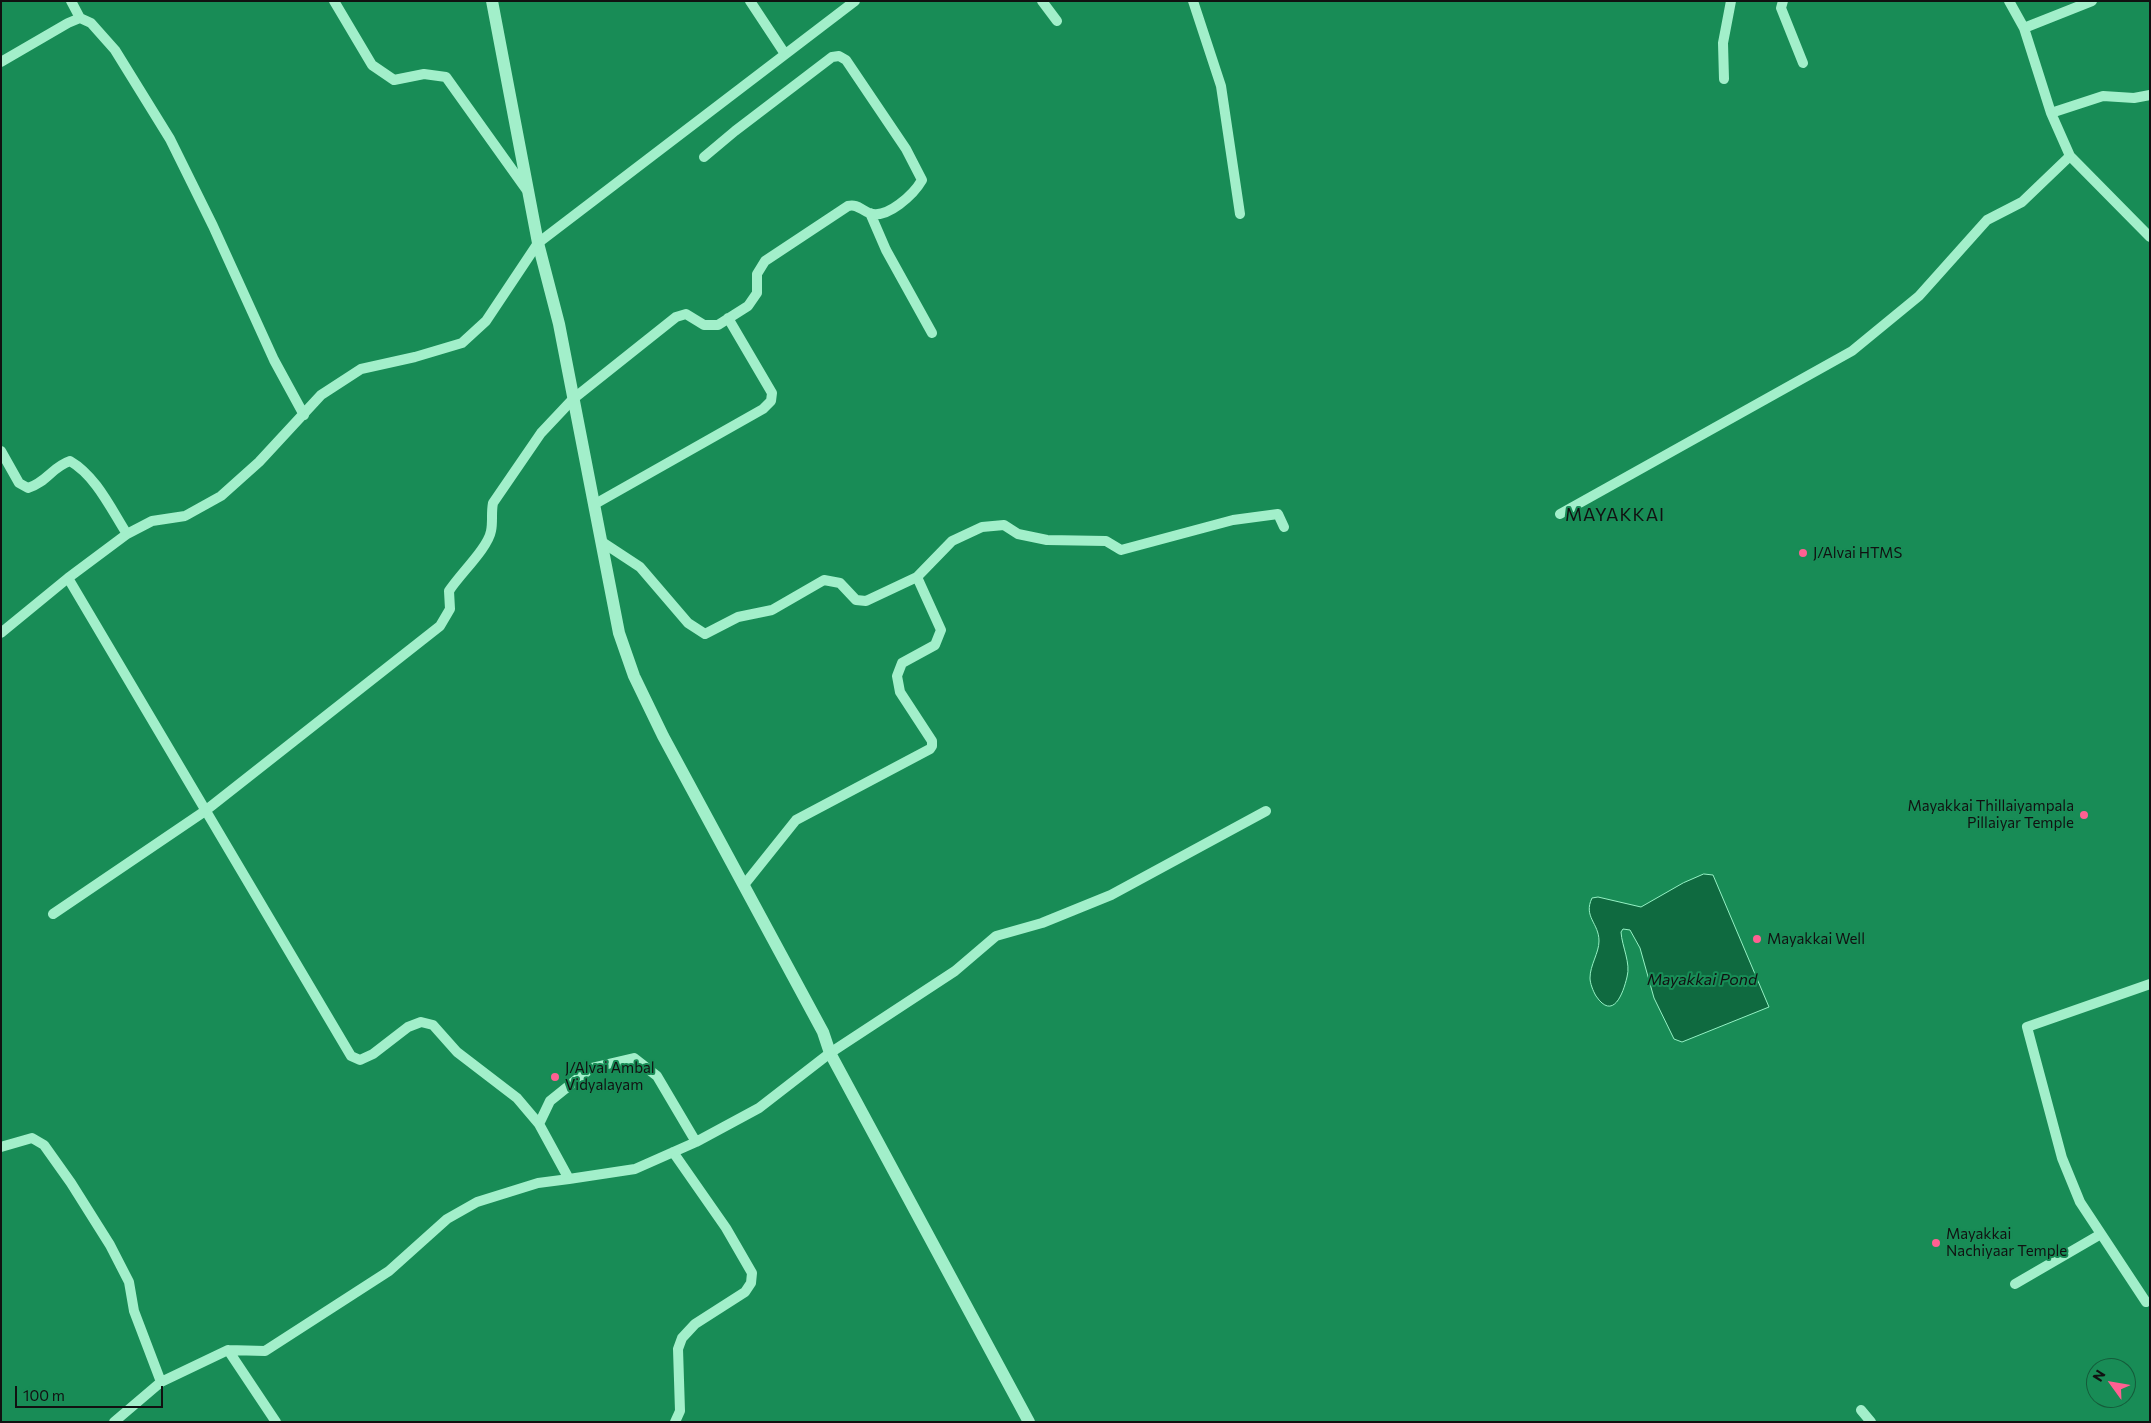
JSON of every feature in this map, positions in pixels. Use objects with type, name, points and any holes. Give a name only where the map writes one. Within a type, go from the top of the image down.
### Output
[{"type":"street","points":[[72,1],[80,18],[92,23],[115,50],[170,139],[213,226],[274,360],[304,415]]},
{"type":"street","points":[[334,1],[372,65],[394,80],[424,74],[446,77],[529,193]]},
{"type":"street","points":[[492,1],[538,243],[559,324],[619,633],[634,676],[663,736],[823,1032],[830,1053],[1029,1422]]},
{"type":"street","points":[[750,1],[785,54]]},
{"type":"street","points":[[1,633],[68,578],[127,534],[152,521],[185,516],[221,496],[259,462],[321,395],[361,368],[415,357],[462,343],[486,321],[538,243],[855,1]]},
{"type":"street","points":[[1042,1],[1057,22]]},
{"type":"street","points":[[1193,1],[1221,86],[1240,214]]},
{"type":"street","points":[[1724,79],[1723,43],[1731,1]]},
{"type":"street","points":[[1783,1],[1782,8],[1803,62]]},
{"type":"street","points":[[2009,1],[2024,28],[2052,113],[2070,156],[2150,237]]},
{"type":"street","points":[[2024,28],[2092,1]]},
{"type":"street","points":[[1,62],[80,18]]},
{"type":"street","points":[[53,914],[205,811],[440,626],[450,609],[449,591],[480,552],[492,532],[491,514],[493,503],[542,433],[573,399],[676,317],[686,314],[704,325],[718,325],[748,306],[758,293],[757,274],[766,261],[848,206],[855,205],[870,213],[877,214],[895,208],[918,187],[922,177],[846,60],[839,56],[832,57],[803,78],[735,131],[704,158]]},
{"type":"street","points":[[2052,113],[2102,96],[2134,98],[2150,95]]},
{"type":"street","points":[[1560,514],[1852,351],[1919,296],[1986,220],[2022,202],[2070,156]]},
{"type":"street","points":[[870,213],[886,250],[932,333]]},
{"type":"street","points":[[594,504],[725,428],[762,409],[771,401],[772,393],[728,318]]},
{"type":"street","points":[[1,450],[19,483],[28,488],[40,484],[60,464],[70,461],[78,466],[100,490],[127,534]]},
{"type":"street","points":[[602,542],[640,567],[688,623],[705,634],[738,617],[772,610],[824,580],[840,583],[856,600],[866,601],[917,577],[952,541],[982,527],[1004,525],[1018,534],[1047,540],[1106,541],[1120,550],[1232,520],[1278,514],[1284,527]]},
{"type":"street","points":[[744,885],[796,820],[930,749],[932,746],[932,741],[900,692],[897,676],[902,663],[935,646],[941,630],[917,577]]},
{"type":"street","points":[[68,578],[351,1056],[360,1060],[373,1054],[408,1028],[421,1022],[433,1025],[458,1052],[517,1098],[538,1124],[569,1179]]},
{"type":"street","points":[[114,1422],[161,1382],[228,1350],[265,1351],[389,1271],[447,1219],[477,1202],[538,1183],[635,1169],[696,1142],[759,1108],[830,1053],[955,971],[996,936],[1042,923],[1111,895],[1266,811]]},
{"type":"street","points":[[2146,1302],[2080,1202],[2062,1158],[2027,1027],[2150,984]]},
{"type":"street","points":[[538,1124],[550,1101],[591,1068],[634,1058],[657,1076],[696,1142]]},
{"type":"street","points":[[1,1147],[32,1138],[44,1145],[71,1183],[110,1246],[129,1282],[134,1311],[161,1382]]},
{"type":"street","points":[[673,1152],[726,1228],[752,1273],[751,1283],[745,1292],[694,1324],[682,1338],[678,1349],[680,1411],[674,1422]]},
{"type":"street","points":[[2015,1284],[2101,1234]]},
{"type":"street","points":[[228,1350],[276,1422]]},
{"type":"street","points":[[1860,1410],[1871,1422]]},
{"type":"water","name":"Mayakkai Pond","points":[[1704,874],[1713,875],[1769,1007],[1682,1042],[1674,1039],[1654,998],[1640,948],[1630,930],[1623,929],[1621,932],[1628,972],[1620,997],[1612,1005],[1607,1006],[1596,996],[1590,978],[1599,941],[1597,929],[1589,910],[1592,898],[1598,897],[1641,907],[1683,883]]},
{"type":"place","name":"J/Alvai HTMS","points":[[1803,553]]},
{"type":"place","name":"Mayakkai Thillaiyampala Pillaiyar Temple","points":[[2084,815]]},
{"type":"place","name":"Mayakkai Well","points":[[1757,939]]},
{"type":"place","name":"J/Alvai Ambal Vidyalayam","points":[[555,1077]]},
{"type":"place","name":"Mayakkai Nachiyaar Temple","points":[[1936,1243]]},
{"type":"district","name":"MAYAKKAI","points":[[1615,515]]}]
